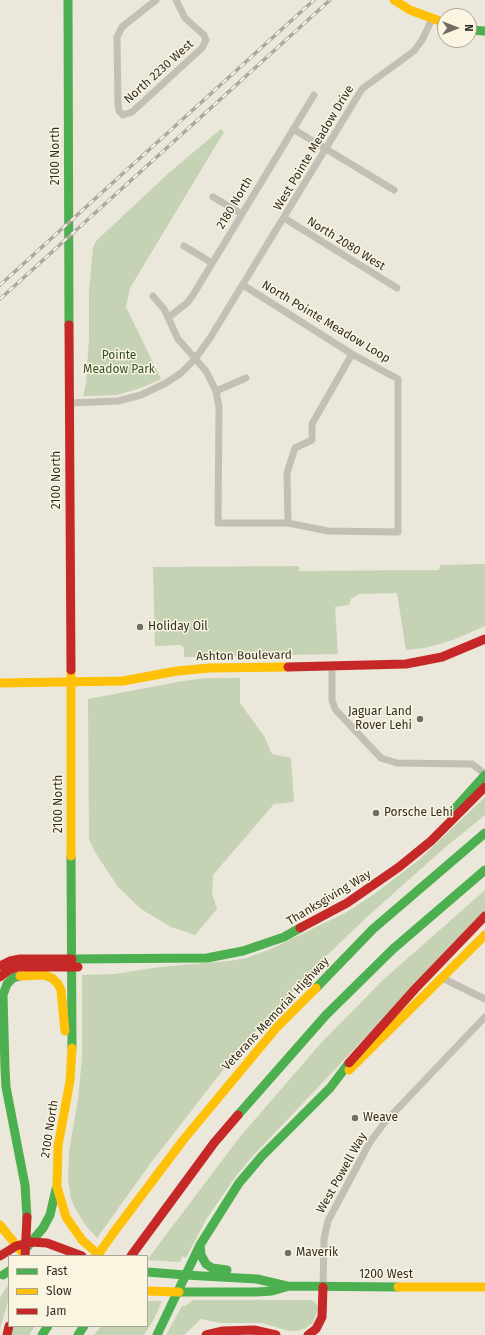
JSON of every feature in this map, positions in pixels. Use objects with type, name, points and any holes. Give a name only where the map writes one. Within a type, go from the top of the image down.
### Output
[{"type":"main road","name":"2100 North","points":[[68,0],[72,1064],[68,1096],[58,1146],[57,1187],[61,1204],[73,1229],[97,1255]]},
{"type":"main road","points":[[394,0],[410,10],[437,21]]},
{"type":"main road","name":"Ashton Boulevard","points":[[0,683],[123,681],[199,668],[332,667],[406,664],[442,656],[485,639]]},
{"type":"main road","name":"Thanksgiving Way","points":[[72,963],[125,966],[160,959],[221,956],[253,949],[306,927],[347,903],[399,867],[439,827],[485,775]]},
{"type":"main road","points":[[399,867],[436,836],[485,787]]},
{"type":"main road","name":"Veterans Memorial Highway","points":[[99,1255],[114,1232],[184,1139],[277,1027],[372,929],[485,833]]},
{"type":"main road","points":[[132,1255],[242,1109],[326,1015],[393,949],[485,870]]},
{"type":"main road","points":[[330,1088],[355,1055],[415,989],[485,916]]},
{"type":"main road","points":[[157,1335],[179,1292],[185,1275],[200,1244],[223,1206],[250,1169],[485,935]]},
{"type":"main road","points":[[0,966],[10,961],[20,959],[72,963]]},
{"type":"main road","points":[[0,977],[9,970],[18,967],[72,963]]},
{"type":"main road","points":[[6,1087],[3,995],[5,987],[10,981],[19,975],[48,976],[55,981],[61,990],[66,1038],[65,1080],[58,1146]]},
{"type":"main road","points":[[0,1063],[25,1185],[27,1217],[22,1253]]},
{"type":"main road","points":[[0,1256],[22,1253],[32,1242],[50,1215],[55,1201],[57,1187]]},
{"type":"main road","points":[[0,1226],[22,1253]]},
{"type":"main road","points":[[32,1242],[47,1244],[79,1255]]},
{"type":"main road","points":[[200,1244],[202,1258],[212,1268],[257,1272],[267,1277],[272,1282]]},
{"type":"main road","points":[[148,1272],[185,1275]]},
{"type":"main road","name":"1200 West","points":[[185,1275],[257,1279],[286,1286],[485,1288]]},
{"type":"main road","name":"1200 West","points":[[148,1291],[257,1292],[272,1291],[286,1286]]},
{"type":"main road","points":[[308,1335],[316,1329],[322,1317],[324,1287]]},
{"type":"main road","points":[[206,1335],[223,1331],[254,1330],[276,1335]]},
{"type":"street","name":"North 2230 West","points":[[156,0],[122,28],[117,37],[118,104],[119,111],[123,115],[132,112],[202,48],[206,40],[204,35],[185,18],[176,0]]},
{"type":"street","name":"West Pointe Meadow Drive","points":[[69,403],[118,401],[141,395],[166,383],[181,373],[195,359],[210,338],[362,89],[410,54],[422,40],[432,19]]},
{"type":"street","name":"2180 North","points":[[169,317],[187,303],[314,95]]},
{"type":"street","points":[[293,129],[394,190]]},
{"type":"street","points":[[213,197],[242,214]]},
{"type":"street","name":"North 2080 West","points":[[284,218],[397,288]]},
{"type":"street","points":[[184,246],[212,263]]},
{"type":"street","name":"North Pointe Meadow Loop","points":[[243,284],[352,354],[398,379],[398,532],[328,531],[288,523]]},
{"type":"street","points":[[153,296],[169,317],[178,339],[206,371],[216,391],[218,407],[218,523],[288,523],[286,473],[295,448],[312,440],[312,424],[352,354]]},
{"type":"street","points":[[216,391],[246,378]]},
{"type":"street","points":[[332,667],[332,700],[335,709],[381,758],[397,763],[472,764],[485,775]]},
{"type":"street","points":[[442,978],[485,999]]},
{"type":"street","name":"West Powell Way","points":[[324,1287],[324,1239],[328,1221],[370,1142],[385,1122],[457,1044],[485,1017]]},
{"type":"green space","name":"Pointe Meadow Park","points":[[221,129],[224,132],[130,288],[126,307],[161,379],[141,388],[117,395],[83,396],[86,383],[89,339],[89,292],[93,247],[96,241],[171,171]]},
{"type":"green space","points":[[485,564],[485,626],[453,640],[425,648],[406,650],[397,593],[359,594],[351,599],[349,605],[335,607],[338,654],[184,657],[184,648],[181,645],[155,646],[153,567],[299,566],[299,571],[439,570],[440,565]]},
{"type":"green space","points":[[206,678],[240,678],[240,703],[264,736],[272,754],[291,758],[294,802],[274,804],[213,875],[212,893],[217,909],[195,935],[171,927],[141,909],[118,887],[95,852],[89,839],[88,699]]},
{"type":"green space","points":[[485,797],[485,815],[442,850],[367,917],[322,960],[240,1048],[150,1164],[97,1238],[86,1226],[76,1210],[71,1199],[68,1179],[69,1152],[78,1099],[82,1058],[82,975],[115,974],[159,967],[229,961],[246,958],[271,949],[345,913],[373,895],[420,859]]},
{"type":"green space","points":[[485,890],[485,911],[250,1159],[236,1176],[207,1218],[186,1258],[182,1256],[181,1261],[178,1262],[148,1260],[239,1138],[320,1044],[383,980]]},
{"type":"green space","points":[[8,1285],[8,1301],[0,1329],[0,1297]]},
{"type":"green space","points":[[193,1300],[311,1300],[316,1303],[318,1308],[313,1323],[304,1329],[296,1331],[289,1331],[262,1323],[220,1323],[201,1319],[184,1335],[166,1335],[182,1306],[185,1306]]},
{"type":"green space","points":[[148,1301],[162,1301],[154,1319],[144,1335],[94,1335],[100,1327],[148,1327]]},
{"type":"green space","points":[[14,1327],[34,1327],[29,1335],[11,1335]]},
{"type":"railway","points":[[0,285],[314,0]]},
{"type":"railway","points":[[0,299],[330,0]]},
{"type":"traffic: fast","points":[[68,0],[69,325]]},
{"type":"traffic: fast","points":[[477,30],[485,31]]},
{"type":"traffic: fast","points":[[450,814],[485,775]]},
{"type":"traffic: fast","points":[[316,988],[373,929],[485,833]]},
{"type":"traffic: fast","points":[[71,856],[72,1048]]},
{"type":"traffic: fast","points":[[238,1115],[326,1015],[393,949],[485,870]]},
{"type":"traffic: fast","points":[[72,959],[207,958],[243,951],[284,937],[300,928]]},
{"type":"traffic: fast","points":[[20,976],[13,978],[7,984],[3,995],[5,1068],[6,1087],[25,1185],[27,1217]]},
{"type":"traffic: fast","points":[[157,1335],[200,1245],[239,1183],[262,1156],[330,1088],[349,1063]]},
{"type":"traffic: fast","points":[[27,1247],[43,1228],[50,1215],[56,1189]]},
{"type":"traffic: fast","points":[[200,1245],[201,1255],[206,1264],[212,1268],[227,1270]]},
{"type":"traffic: fast","points":[[3,1275],[8,1272]]},
{"type":"traffic: fast","points":[[148,1272],[185,1275]]},
{"type":"traffic: fast","points":[[185,1275],[257,1279],[287,1286],[398,1287]]},
{"type":"traffic: fast","points":[[179,1292],[257,1292],[272,1291],[286,1287]]},
{"type":"traffic: fast","points":[[42,1335],[47,1327]]},
{"type":"traffic: fast","points":[[78,1335],[83,1327]]},
{"type":"traffic: slow","points":[[394,0],[410,10],[437,20]]},
{"type":"traffic: slow","points":[[0,683],[123,681],[177,671],[210,668],[288,667]]},
{"type":"traffic: slow","points":[[71,670],[71,856]]},
{"type":"traffic: slow","points":[[349,1070],[485,935]]},
{"type":"traffic: slow","points":[[20,976],[44,975],[52,978],[58,984],[61,990],[65,1031]]},
{"type":"traffic: slow","points":[[114,1232],[184,1139],[277,1027],[316,988]]},
{"type":"traffic: slow","points":[[72,1048],[70,1081],[58,1146],[57,1187],[66,1217],[82,1240],[99,1255]]},
{"type":"traffic: slow","points":[[0,1225],[21,1251]]},
{"type":"traffic: slow","points":[[98,1255],[114,1232]]},
{"type":"traffic: slow","points":[[398,1287],[485,1287]]},
{"type":"traffic: slow","points":[[148,1291],[179,1292]]},
{"type":"traffic: jam","points":[[69,325],[71,670]]},
{"type":"traffic: jam","points":[[288,667],[406,664],[442,657],[485,639]]},
{"type":"traffic: jam","points":[[300,928],[347,903],[399,867],[431,841],[485,787]]},
{"type":"traffic: jam","points":[[349,1063],[415,989],[485,916]]},
{"type":"traffic: jam","points":[[0,966],[10,961],[20,959],[72,959]]},
{"type":"traffic: jam","points":[[0,977],[9,970],[18,967],[78,967]]},
{"type":"traffic: jam","points":[[132,1255],[214,1143],[238,1115]]},
{"type":"traffic: jam","points":[[25,1255],[27,1217]]},
{"type":"traffic: jam","points":[[0,1256],[16,1246],[32,1242],[47,1243],[79,1255]]},
{"type":"traffic: jam","points":[[308,1335],[316,1329],[322,1317],[323,1287]]},
{"type":"traffic: jam","points":[[7,1335],[9,1327]]},
{"type":"traffic: jam","points":[[206,1335],[223,1331],[254,1330],[276,1335]]},
{"type":"place","name":"Holiday Oil","points":[[140,627]]},
{"type":"place","name":"Jaguar Land Rover Lehi","points":[[420,719]]},
{"type":"place","name":"Porsche Lehi","points":[[376,813]]},
{"type":"place","name":"Weave","points":[[355,1118]]},
{"type":"place","name":"Maverik","points":[[288,1253]]}]
